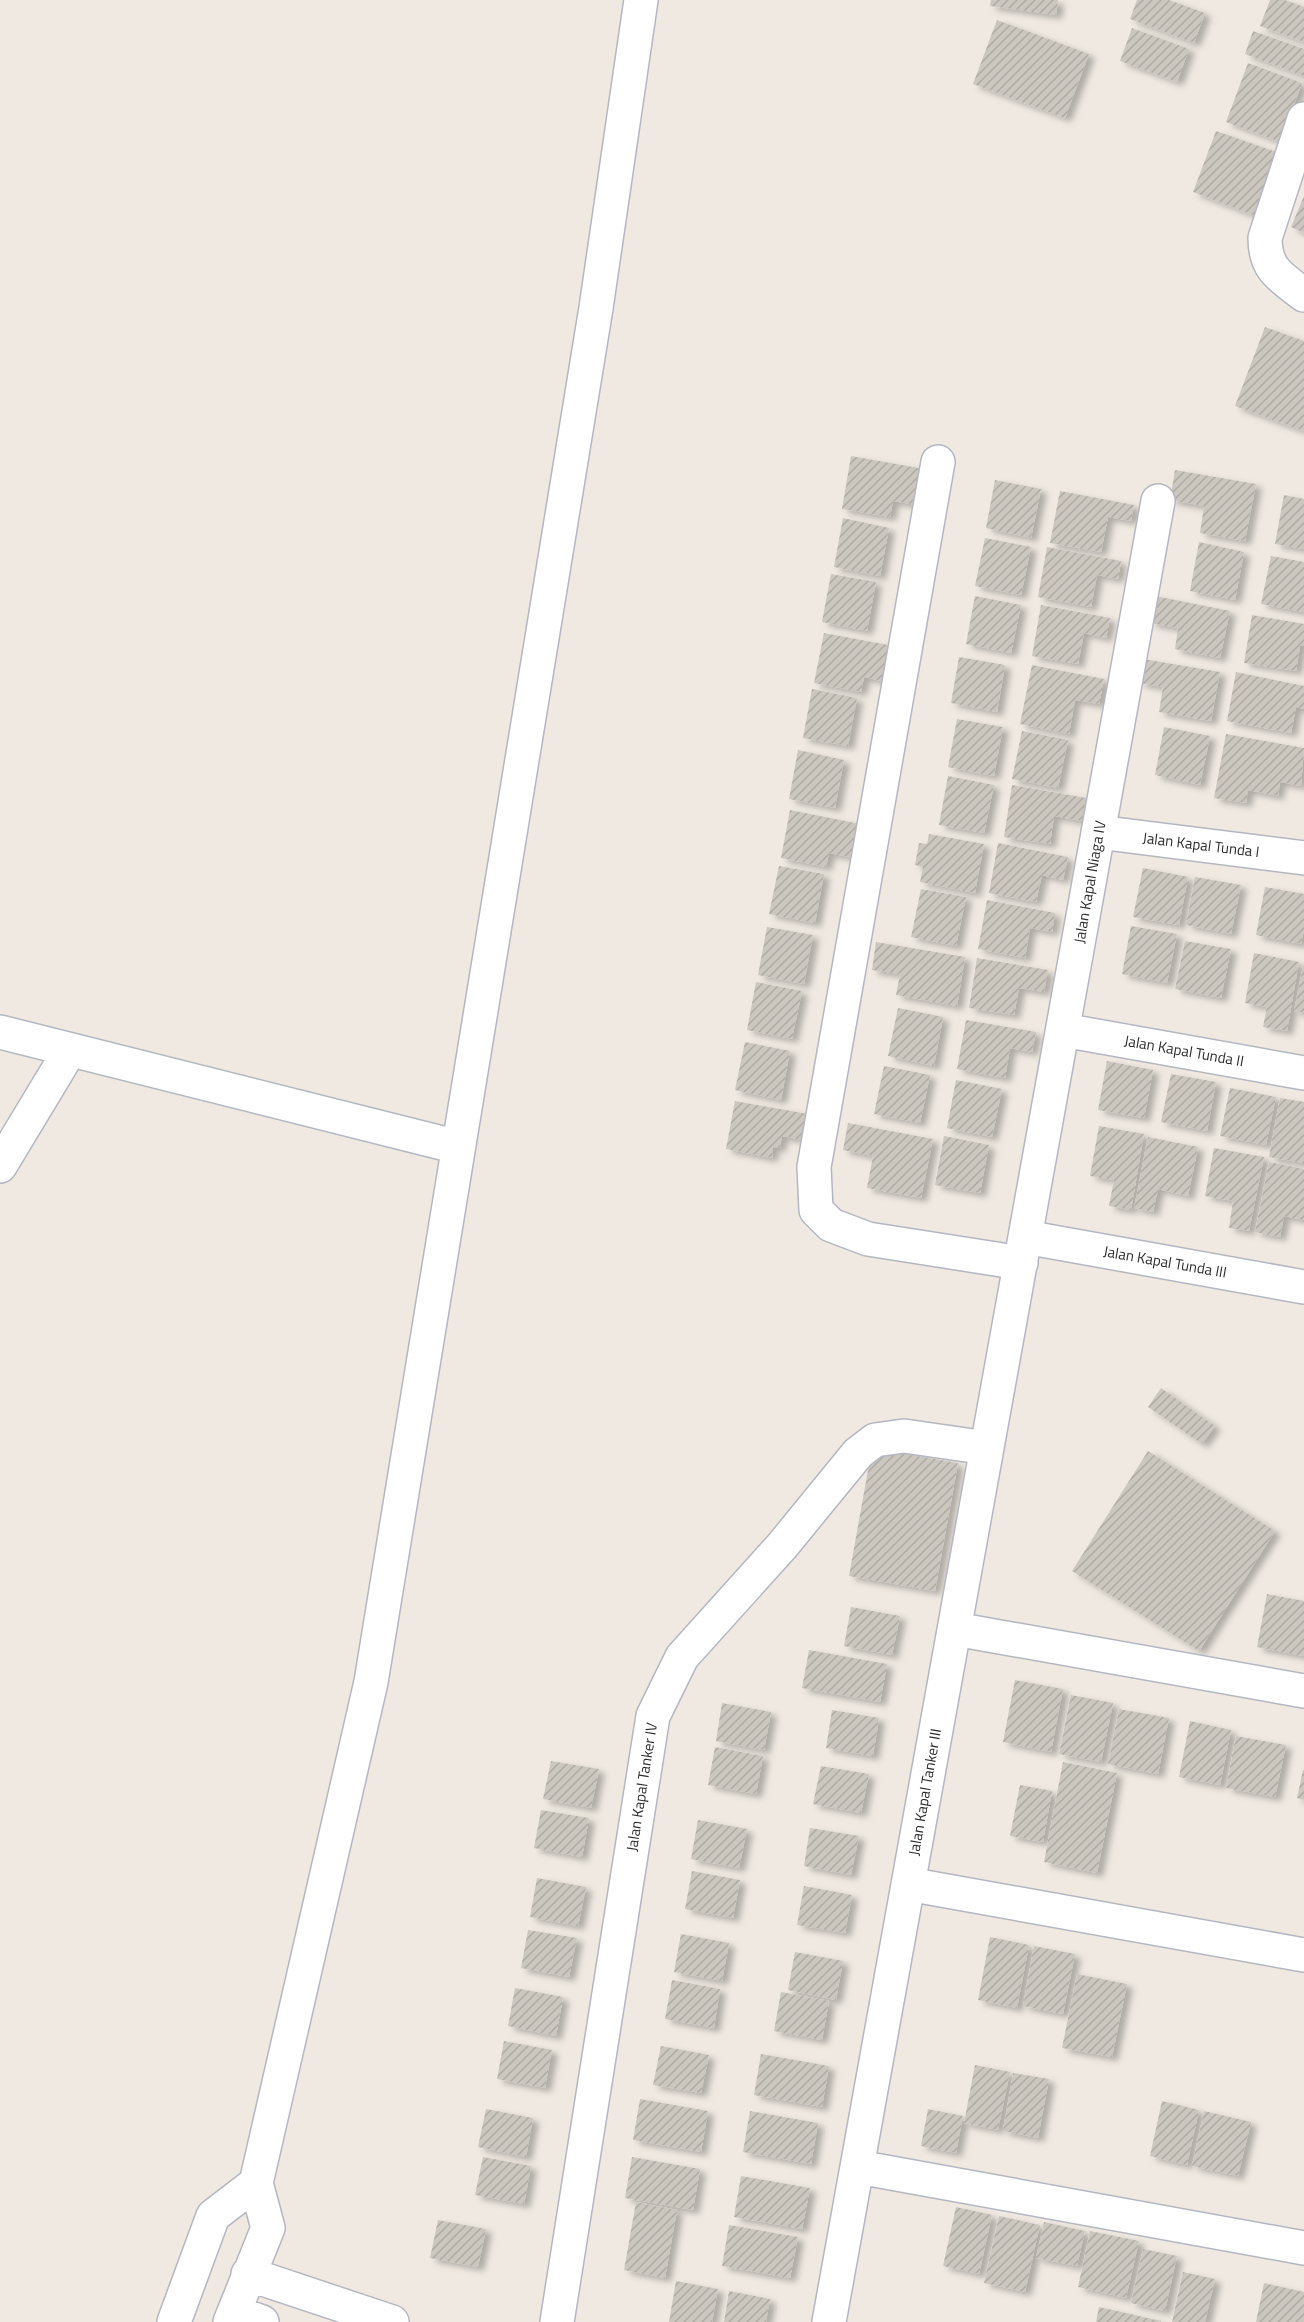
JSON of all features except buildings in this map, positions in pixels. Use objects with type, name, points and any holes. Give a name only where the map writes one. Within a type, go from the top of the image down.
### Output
[{"type":"street","points":[[242,2319],[248,2274],[268,2228],[256,2183],[370,1682],[596,308],[640,0]]},
{"type":"street","points":[[1304,119],[1265,238],[1265,251],[1271,268],[1304,295]]},
{"type":"street","name":"Jalan Kapal Tunda III","points":[[938,462],[813,1167],[816,1210],[831,1225],[868,1239],[1023,1250],[1304,1287]]},
{"type":"street","name":"Jalan Kapal Niaga IV","points":[[1023,1250],[1158,501]]},
{"type":"street","name":"Jalan Kapal Tunda I","points":[[1098,832],[1304,858]]},
{"type":"street","name":"Jalan Kapal Tunda II","points":[[1063,1030],[1304,1073]]},
{"type":"street","points":[[0,1032],[458,1147]]},
{"type":"street","points":[[0,1166],[70,1050]]},
{"type":"street","name":"Jalan Kapal Tanker III","points":[[829,2322],[1023,1250]]},
{"type":"street","name":"Jalan Kapal Tanker IV","points":[[557,2322],[653,1716],[682,1657],[782,1546],[858,1453],[875,1440],[904,1436],[987,1448]]},
{"type":"street","points":[[955,1629],[1304,1691]]},
{"type":"street","points":[[908,1884],[1304,1955]]},
{"type":"street","points":[[858,2168],[1304,2248]]},
{"type":"street","points":[[174,2322],[213,2216],[256,2183]]},
{"type":"street","points":[[248,2274],[392,2322]]}]
